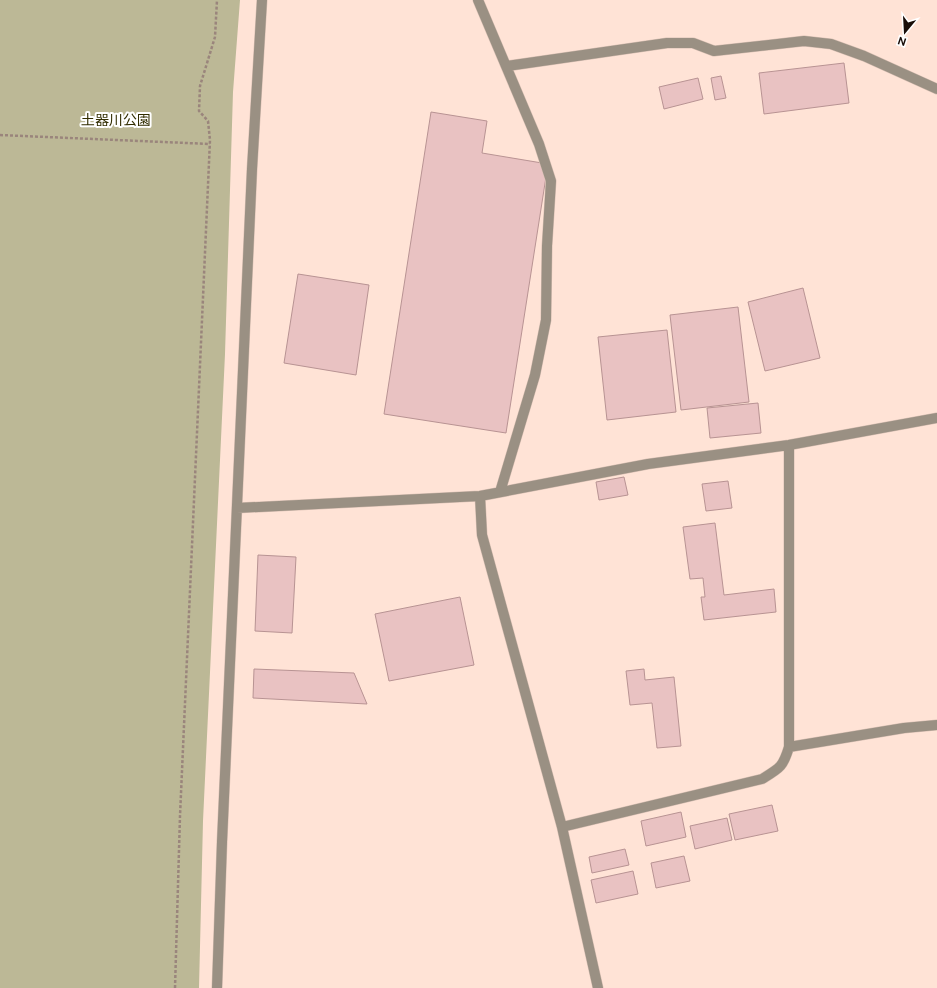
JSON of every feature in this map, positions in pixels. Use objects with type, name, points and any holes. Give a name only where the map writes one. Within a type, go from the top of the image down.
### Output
[{"type":"street","points":[[217,988],[222,842],[252,169],[262,0]]},
{"type":"street","points":[[478,0],[539,144],[551,181],[547,246],[546,320],[534,376],[500,492]]},
{"type":"street","points":[[507,66],[667,43],[693,43],[714,50],[804,41],[831,44],[864,56],[937,89]]},
{"type":"street","points":[[237,508],[480,496],[648,464],[789,445],[937,418]]},
{"type":"street","points":[[562,828],[762,779],[774,772],[784,762],[789,747],[789,445]]},
{"type":"street","points":[[480,496],[482,535],[562,828],[598,988]]},
{"type":"street","points":[[789,747],[937,724]]},
{"type":"path","points":[[175,988],[180,808],[210,144],[208,121],[199,111],[200,86],[214,38],[216,0]]},
{"type":"path","points":[[0,136],[210,144]]},
{"type":"green space","name":"土器川公園","points":[[0,0],[240,0],[233,92],[225,354],[203,821],[199,988],[0,988]]},
{"type":"building","points":[[844,63],[849,103],[764,114],[759,73]]},
{"type":"building","points":[[721,76],[726,98],[715,100],[711,78]]},
{"type":"building","points":[[698,78],[703,99],[664,109],[659,87]]},
{"type":"building","points":[[431,112],[487,121],[482,153],[548,164],[506,433],[384,414]]},
{"type":"building","points":[[298,274],[369,285],[356,375],[284,363]]},
{"type":"building","points":[[803,288],[820,358],[765,371],[748,302]]},
{"type":"building","points":[[738,307],[749,402],[681,410],[670,315]]},
{"type":"building","points":[[667,330],[676,412],[607,420],[598,337]]},
{"type":"building","points":[[758,403],[761,433],[710,438],[707,408]]},
{"type":"building","points":[[624,477],[628,495],[599,500],[596,482]]},
{"type":"building","points":[[728,481],[732,508],[706,511],[702,484]]},
{"type":"building","points":[[715,523],[724,595],[774,589],[776,612],[704,620],[701,597],[705,597],[703,578],[690,579],[683,527]]},
{"type":"building","points":[[258,555],[296,557],[292,633],[255,631]]},
{"type":"building","points":[[460,597],[474,665],[389,681],[375,614]]},
{"type":"building","points":[[254,669],[354,673],[367,704],[253,698]]},
{"type":"building","points":[[644,669],[645,680],[674,677],[681,746],[657,748],[652,703],[630,705],[626,671]]},
{"type":"building","points":[[772,805],[778,831],[735,840],[729,814]]},
{"type":"building","points":[[681,812],[686,837],[646,846],[641,821]]},
{"type":"building","points":[[727,818],[732,840],[695,849],[690,826]]},
{"type":"building","points":[[625,849],[629,865],[592,873],[589,857]]},
{"type":"building","points":[[684,856],[690,881],[656,888],[651,863]]},
{"type":"building","points":[[633,871],[638,894],[596,903],[591,880]]}]
